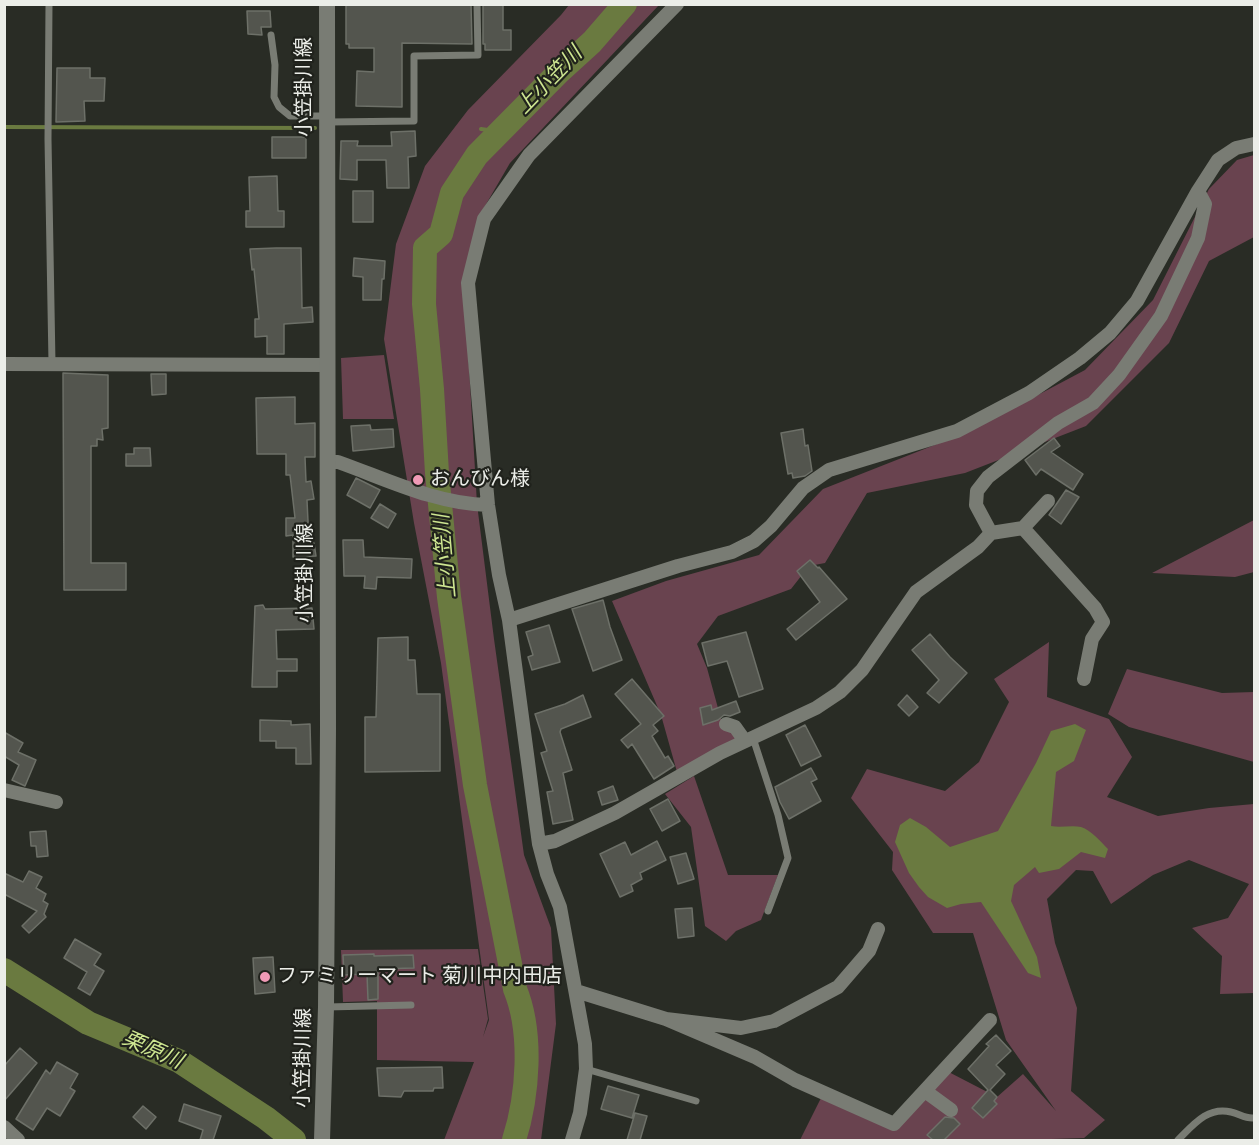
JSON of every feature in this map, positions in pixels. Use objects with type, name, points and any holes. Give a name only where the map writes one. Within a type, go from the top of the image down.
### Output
[{"type":"main road","name":"小笠掛川線","points":[[322,1140],[326,1007],[327,4]]},
{"type":"street","points":[[572,1140],[586,1069],[576,991],[560,907],[547,874],[539,844],[509,620],[488,505],[468,283],[484,219],[529,155],[677,4]]},
{"type":"street","points":[[509,620],[678,566],[732,552],[754,541],[771,526],[803,488],[829,470],[957,431],[1029,393],[1080,358],[1110,333],[1137,302],[1198,191],[1218,160],[1236,148],[1254,144]]},
{"type":"street","points":[[991,533],[976,505],[978,490],[988,477],[1058,423],[1093,403],[1119,375],[1161,316],[1198,238],[1205,204],[1198,191]]},
{"type":"street","points":[[4,364],[327,365]]},
{"type":"street","points":[[327,462],[338,462],[423,493],[470,505],[488,505]]},
{"type":"street","points":[[539,844],[555,841],[615,813],[720,753],[816,708],[840,692],[862,670],[916,592],[978,547],[991,533],[1023,528],[1048,501]]},
{"type":"street","points":[[1023,528],[1095,608],[1103,622],[1092,639],[1084,679]]},
{"type":"street","points":[[726,724],[735,727],[749,739]]},
{"type":"street","points":[[4,790],[56,802]]},
{"type":"street","points":[[666,1019],[741,1028],[774,1021],[838,987],[869,951],[878,929]]},
{"type":"street","points":[[576,991],[666,1019],[755,1058],[795,1080],[894,1124],[990,1020]]},
{"type":"street","points":[[925,1091],[951,1110]]},
{"type":"street","points":[[4,1126],[18,1140]]},
{"type":"lane","points":[[49,4],[48,127],[52,363]]},
{"type":"lane","points":[[271,35],[275,65],[274,96],[279,107],[290,116],[414,121],[414,56],[478,55],[477,4]]},
{"type":"lane","points":[[749,739],[778,815],[788,858],[768,912]]},
{"type":"lane","points":[[326,1007],[411,1005]]},
{"type":"lane","points":[[586,1069],[696,1101]]},
{"type":"lane","points":[[1178,1140],[1198,1120],[1211,1112],[1230,1111],[1248,1119],[1254,1118]]},
{"type":"shaded area","points":[[569,5],[659,5],[510,163],[478,218],[464,281],[477,504],[524,855],[551,928],[556,1024],[541,1140],[444,1140],[474,1062],[377,1060],[377,1001],[343,1002],[341,950],[478,949],[488,1019],[483,1037],[489,1020],[441,663],[414,523],[384,339],[396,244],[425,166],[468,110]]},
{"type":"shaded area","points":[[1254,155],[1254,237],[1209,261],[1169,343],[1086,426],[965,473],[867,493],[825,563],[809,566],[791,589],[718,616],[697,644],[707,668],[721,719],[746,737],[677,772],[661,715],[612,601],[666,581],[759,555],[823,489],[970,431],[1085,370],[1153,300],[1209,189],[1237,160]]},
{"type":"shaded area","points":[[384,355],[394,419],[343,419],[341,358]]},
{"type":"shaded area","points":[[1254,520],[1254,572],[1235,577],[1152,573]]},
{"type":"shaded area","points":[[1049,642],[1047,697],[1109,719],[1132,757],[1107,797],[1158,816],[1254,804],[1254,993],[1220,994],[1222,956],[1192,928],[1228,918],[1249,884],[1189,860],[1153,875],[1111,904],[1093,871],[1076,870],[1047,899],[1055,943],[1077,1008],[1071,1091],[1105,1120],[1084,1138],[800,1140],[824,1092],[891,1118],[941,1068],[997,1097],[1023,1074],[1056,1111],[1006,1040],[973,933],[933,933],[892,870],[893,852],[851,798],[867,769],[945,791],[979,762],[1009,702],[994,679]]},
{"type":"shaded area","points":[[1127,669],[1222,693],[1254,692],[1254,762],[1129,727],[1108,714]]},
{"type":"shaded area","points":[[1075,724],[1086,730],[1074,761],[1056,772],[1051,826],[1081,827],[1092,833],[1108,849],[1105,858],[1081,852],[1059,869],[1039,873],[1035,867],[1014,885],[1011,901],[1037,957],[1041,978],[1028,973],[981,902],[947,908],[928,897],[909,873],[895,842],[900,825],[910,818],[926,827],[950,847],[998,831],[1051,731]]},
{"type":"shaded area","points":[[694,776],[728,875],[778,875],[761,920],[736,931],[726,941],[705,926],[691,827],[665,794]]},
{"type":"building","points":[[346,4],[471,4],[472,44],[402,43],[402,107],[356,106],[357,71],[374,72],[374,48],[349,48],[349,44],[346,44]]},
{"type":"building","points":[[483,4],[503,4],[503,30],[511,30],[511,50],[485,50]]},
{"type":"building","points":[[247,11],[270,11],[271,27],[261,27],[262,35],[248,34]]},
{"type":"building","points":[[57,68],[90,68],[90,78],[105,78],[104,101],[84,101],[85,121],[56,122]]},
{"type":"building","points":[[415,131],[416,156],[408,157],[409,188],[387,188],[386,160],[357,160],[357,180],[340,179],[341,141],[358,141],[357,146],[392,146],[391,132]]},
{"type":"building","points":[[272,137],[306,137],[306,158],[272,158]]},
{"type":"building","points":[[277,176],[278,211],[284,211],[284,227],[246,227],[246,211],[250,211],[249,177]]},
{"type":"building","points":[[353,191],[373,191],[373,222],[353,222]]},
{"type":"building","points":[[301,248],[302,308],[312,307],[313,322],[284,324],[284,354],[267,354],[267,336],[255,337],[255,319],[259,319],[250,249]]},
{"type":"building","points":[[354,258],[385,261],[381,300],[363,300],[363,277],[353,276]]},
{"type":"building","points":[[63,373],[108,375],[108,428],[102,429],[103,440],[97,439],[97,446],[91,446],[91,563],[126,563],[126,590],[64,590]]},
{"type":"building","points":[[151,374],[166,374],[166,394],[152,395]]},
{"type":"building","points":[[295,397],[295,424],[315,423],[315,457],[305,457],[306,482],[311,481],[314,499],[307,500],[309,543],[314,543],[316,556],[293,557],[293,535],[286,536],[286,518],[295,518],[290,475],[286,475],[286,454],[257,454],[256,398]]},
{"type":"building","points":[[370,425],[371,430],[393,429],[394,447],[353,451],[351,426]]},
{"type":"building","points":[[803,429],[812,471],[805,476],[793,478],[792,473],[788,474],[781,433]]},
{"type":"building","points":[[1054,438],[1060,446],[1051,452],[1083,474],[1073,490],[1041,469],[1036,475],[1025,460]]},
{"type":"building","points":[[134,448],[150,448],[151,466],[126,466],[126,454],[134,454]]},
{"type":"building","points":[[356,478],[380,490],[370,508],[347,495]]},
{"type":"building","points":[[1066,490],[1079,497],[1061,524],[1049,515]]},
{"type":"building","points":[[380,504],[396,514],[388,528],[371,518]]},
{"type":"building","points":[[343,540],[363,540],[364,557],[412,559],[411,578],[377,577],[376,589],[364,588],[365,576],[344,576]]},
{"type":"building","points":[[810,560],[847,599],[796,640],[787,629],[820,602],[797,571]]},
{"type":"building","points":[[603,600],[622,660],[593,671],[572,609]]},
{"type":"building","points":[[263,605],[265,609],[312,608],[314,629],[276,630],[277,659],[297,659],[297,671],[277,671],[277,687],[252,687],[255,606]]},
{"type":"building","points":[[549,625],[560,662],[532,670],[528,657],[533,655],[526,632]]},
{"type":"building","points":[[746,632],[763,689],[739,697],[727,661],[708,666],[702,643]]},
{"type":"building","points":[[930,634],[967,673],[939,703],[927,693],[939,680],[912,650]]},
{"type":"building","points":[[408,637],[408,660],[415,660],[417,694],[440,694],[440,771],[365,772],[365,717],[376,717],[378,638]]},
{"type":"building","points":[[632,679],[664,716],[653,725],[658,731],[652,736],[665,758],[668,756],[674,766],[654,779],[632,744],[628,748],[621,740],[641,724],[615,694]]},
{"type":"building","points":[[583,695],[591,717],[561,729],[560,732],[572,770],[563,773],[573,820],[553,824],[547,792],[553,791],[541,753],[547,751],[535,714]]},
{"type":"building","points":[[907,695],[918,707],[909,716],[898,705]]},
{"type":"building","points":[[736,701],[740,712],[730,716],[724,715],[718,720],[703,725],[700,708],[711,705],[712,710]]},
{"type":"building","points":[[260,720],[291,721],[291,725],[310,724],[311,764],[296,764],[296,748],[276,748],[276,741],[260,741]]},
{"type":"building","points":[[805,725],[821,756],[801,766],[786,735]]},
{"type":"building","points":[[4,732],[23,743],[18,752],[36,760],[25,786],[12,780],[19,765],[4,756]]},
{"type":"building","points":[[811,768],[817,779],[811,782],[821,801],[789,819],[775,787]]},
{"type":"building","points":[[613,786],[618,800],[602,805],[598,792]]},
{"type":"building","points":[[668,799],[680,821],[662,831],[650,809]]},
{"type":"building","points":[[46,831],[48,856],[37,857],[36,846],[31,846],[30,832]]},
{"type":"building","points":[[657,841],[666,860],[640,873],[642,879],[631,885],[633,891],[620,897],[600,854],[625,842],[631,855]]},
{"type":"building","points":[[686,853],[694,879],[678,884],[670,857]]},
{"type":"building","points":[[29,871],[42,877],[36,888],[46,894],[43,901],[48,904],[44,914],[46,917],[29,933],[22,926],[37,911],[4,894],[4,873],[23,882]]},
{"type":"building","points":[[692,908],[694,936],[678,938],[675,909]]},
{"type":"building","points":[[75,939],[101,954],[94,965],[104,971],[90,995],[78,988],[87,972],[64,958]]},
{"type":"building","points":[[374,954],[374,956],[413,955],[414,968],[378,969],[378,999],[368,1000],[367,974],[344,975],[343,955]]},
{"type":"building","points":[[273,957],[275,992],[255,994],[253,958]]},
{"type":"building","points":[[996,1035],[1011,1051],[996,1065],[1005,1074],[990,1090],[997,1097],[994,1101],[997,1104],[983,1118],[972,1108],[988,1090],[968,1069],[989,1046],[986,1044]]},
{"type":"building","points":[[20,1048],[37,1063],[4,1101],[4,1066]]},
{"type":"building","points":[[57,1062],[78,1074],[70,1088],[75,1091],[60,1116],[47,1108],[33,1130],[16,1119],[46,1070],[50,1074]]},
{"type":"building","points":[[442,1067],[443,1088],[434,1088],[433,1091],[404,1091],[401,1097],[379,1096],[377,1068]]},
{"type":"building","points":[[608,1086],[639,1095],[632,1118],[601,1109]]},
{"type":"building","points":[[184,1104],[221,1116],[213,1140],[200,1140],[203,1130],[179,1121]]},
{"type":"building","points":[[143,1106],[156,1117],[146,1129],[133,1117]]},
{"type":"building","points":[[635,1113],[647,1116],[640,1140],[627,1140]]},
{"type":"building","points":[[945,1117],[954,1118],[960,1124],[944,1140],[933,1140],[927,1135]]},
{"type":"waterway","name":"上小笠川","points":[[514,1140],[523,1104],[527,1064],[526,1045],[521,1006],[515,989],[475,785],[449,597],[424,304],[425,248],[441,234],[452,193],[477,155],[592,42],[625,4]]},
{"type":"waterway","points":[[4,127],[315,128]]},
{"type":"waterway","points":[[481,129],[501,132]]},
{"type":"waterway","name":"栗原川","points":[[4,970],[88,1023],[179,1061],[266,1118],[294,1140]]},
{"type":"place","name":"おんびん様","points":[[418,480]]},
{"type":"place","name":"ファミリーマート 菊川中内田店","points":[[265,977]]}]
